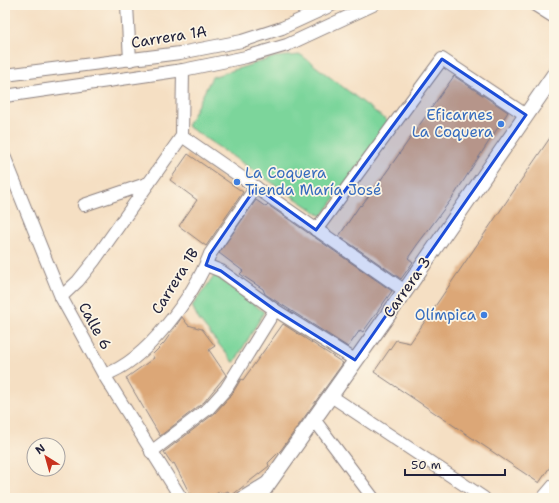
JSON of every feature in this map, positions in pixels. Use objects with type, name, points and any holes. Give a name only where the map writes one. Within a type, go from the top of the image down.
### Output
[{"type":"street","points":[[128,5],[130,60]]},
{"type":"street","name":"Carrera 1A","points":[[5,75],[180,53],[242,41],[282,28],[332,5]]},
{"type":"street","points":[[5,96],[183,70],[246,57],[287,45],[373,5]]},
{"type":"street","points":[[535,5],[552,15]]},
{"type":"street","points":[[539,5],[552,15]]},
{"type":"street","points":[[316,230],[442,59],[526,114]]},
{"type":"street","points":[[61,296],[78,281],[182,136],[183,70]]},
{"type":"street","name":"Carrera 3","points":[[258,498],[313,418],[331,396],[405,291],[554,75]]},
{"type":"street","points":[[182,136],[405,291]]},
{"type":"street","name":"Calle 6","points":[[5,158],[61,296],[104,375],[180,498]]},
{"type":"street","points":[[84,205],[149,183]]},
{"type":"street","name":"Carrera 1B","points":[[104,375],[140,354],[157,338],[186,297],[206,265],[210,254],[256,187]]},
{"type":"street","points":[[206,265],[221,271],[275,310],[355,360]]},
{"type":"street","points":[[151,452],[209,408],[226,389],[275,310]]},
{"type":"street","points":[[331,396],[484,498]]},
{"type":"street","points":[[313,418],[371,497]]},
{"type":"street","points":[[242,498],[270,480]]},
{"type":"street","points":[[543,498],[554,485]]},
{"type":"highlighted area","points":[[442,59],[526,115],[355,360],[275,310],[221,271],[206,265],[210,254],[256,187],[316,230]]},
{"type":"green space","points":[[301,55],[390,123],[322,216],[187,126],[212,77],[275,57]]},
{"type":"green space","points":[[215,275],[264,312],[234,363],[199,320],[192,306]]},
{"type":"building","points":[[454,76],[508,112],[453,197],[408,258],[413,262],[401,279],[339,236]]},
{"type":"building","points":[[554,132],[554,461],[539,483],[374,372],[396,340],[410,343]]},
{"type":"building","points":[[188,154],[243,192],[206,246],[179,226],[197,200],[170,180]]},
{"type":"building","points":[[256,200],[266,207],[268,205],[392,291],[363,332],[360,330],[348,347],[265,294],[263,289],[240,274],[243,271],[219,253]]},
{"type":"building","points":[[182,317],[188,325],[202,329],[215,346],[209,350],[226,375],[204,402],[160,436],[126,378],[154,358],[152,355],[164,343]]},
{"type":"building","points":[[283,324],[343,363],[281,450],[268,463],[269,466],[231,496],[228,491],[222,494],[220,491],[211,498],[192,498],[174,463],[172,464],[164,452],[215,413],[232,394],[241,379],[243,380]]},
{"type":"place","name":"Eficarnes La Coquera","points":[[501,124]]},
{"type":"place","name":"La Coquera Tienda María José","points":[[237,182]]},
{"type":"place","name":"Olímpica","points":[[484,315]]}]
